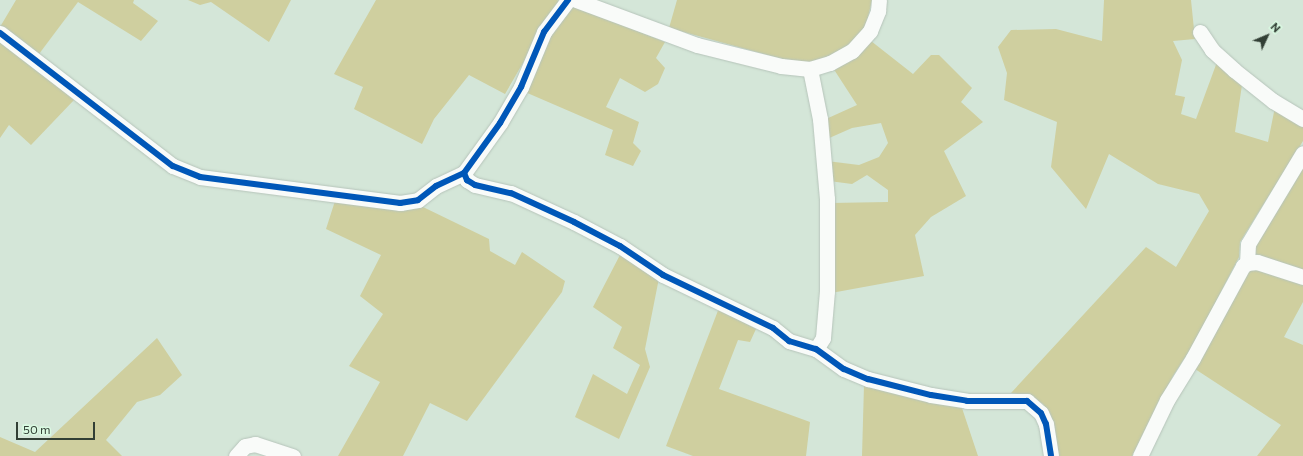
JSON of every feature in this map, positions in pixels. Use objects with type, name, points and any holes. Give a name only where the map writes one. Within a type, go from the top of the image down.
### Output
[{"type":"street","points":[[0,33],[173,166],[200,177],[400,203],[418,200],[440,183],[464,173],[500,123],[521,87],[544,32],[568,0]]},
{"type":"street","points":[[576,0],[697,45],[781,66],[810,69],[830,63],[852,51],[870,31],[878,11],[879,0]]},
{"type":"street","points":[[1200,32],[1212,50],[1234,70],[1273,101],[1303,119]]},
{"type":"street","points":[[810,69],[820,119],[827,199],[827,291],[823,338],[816,349]]},
{"type":"street","points":[[1140,456],[1168,400],[1247,263],[1248,244],[1303,153]]},
{"type":"street","points":[[464,173],[468,180],[475,185],[511,193],[547,208],[620,246],[663,274],[773,328],[788,341],[816,349],[844,370],[868,379],[908,390],[967,401],[1027,402],[1041,413],[1046,424],[1051,456]]},
{"type":"street","points":[[1247,263],[1257,262],[1303,277]]},
{"type":"street","points":[[236,456],[246,446],[255,444],[293,456]]},
{"type":"green space","points":[[16,0],[134,0],[133,3],[158,21],[141,41],[78,2],[39,54],[0,27]]},
{"type":"green space","points":[[188,0],[291,0],[269,42],[211,2],[200,5]]},
{"type":"green space","points":[[376,0],[559,1],[505,94],[469,75],[434,119],[422,144],[354,109],[363,87],[334,74]]},
{"type":"green space","points":[[677,0],[872,0],[866,26],[851,44],[833,57],[810,63],[782,59],[669,28]]},
{"type":"green space","points":[[1104,0],[1191,0],[1195,39],[1173,41],[1182,60],[1175,95],[1185,97],[1181,114],[1196,119],[1217,62],[1242,85],[1235,132],[1268,142],[1275,107],[1303,126],[1303,141],[1240,242],[1239,257],[1195,342],[1173,376],[1132,456],[1059,456],[1052,419],[1043,404],[1031,396],[1011,393],[1146,247],[1176,267],[1209,211],[1199,194],[1158,184],[1109,154],[1086,209],[1051,167],[1057,122],[1004,100],[1007,73],[998,47],[1011,30],[1056,29],[1102,41]]},
{"type":"green space","points":[[573,5],[665,42],[656,58],[665,68],[658,84],[645,92],[620,78],[606,107],[639,122],[633,143],[641,151],[633,166],[605,155],[613,130],[525,92],[547,41]]},
{"type":"green space","points":[[0,39],[74,100],[31,145],[9,125],[0,138]]},
{"type":"green space","points":[[871,41],[913,74],[931,55],[939,55],[972,88],[961,102],[983,122],[944,151],[966,196],[931,217],[915,235],[924,276],[831,293],[830,203],[888,202],[888,190],[867,175],[852,184],[829,181],[827,161],[859,165],[879,157],[888,143],[881,123],[852,128],[827,139],[826,119],[857,105],[833,68]]},
{"type":"green space","points":[[1303,164],[1303,271],[1253,253],[1254,244]]},
{"type":"green space","points":[[335,201],[402,211],[423,207],[489,239],[490,251],[515,265],[522,252],[565,281],[562,292],[467,421],[430,403],[403,456],[338,456],[380,382],[349,366],[383,314],[360,296],[381,255],[326,229]]},
{"type":"green space","points":[[621,253],[659,278],[645,349],[650,367],[619,439],[575,417],[593,374],[627,394],[640,365],[613,348],[622,327],[593,307]]},
{"type":"green space","points":[[1248,268],[1263,268],[1303,283],[1303,302],[1284,337],[1303,345],[1303,456],[1257,456],[1281,425],[1195,369]]},
{"type":"green space","points":[[719,308],[756,329],[750,342],[738,340],[719,389],[810,422],[806,456],[693,456],[666,446]]},
{"type":"green space","points":[[157,338],[182,375],[160,395],[137,402],[106,440],[122,456],[0,456],[0,437],[35,452]]},
{"type":"green space","points":[[864,385],[962,408],[978,456],[862,456]]},
{"type":"cycle path","points":[[0,33],[173,166],[200,177],[400,203],[418,200],[436,186],[464,173],[500,123],[521,87],[544,32],[568,0]]},
{"type":"cycle path","points":[[464,173],[467,180],[475,185],[511,193],[574,222],[620,246],[663,275],[773,328],[789,341],[816,349],[844,369],[868,379],[931,395],[967,401],[1027,401],[1041,413],[1046,424],[1051,456]]}]
